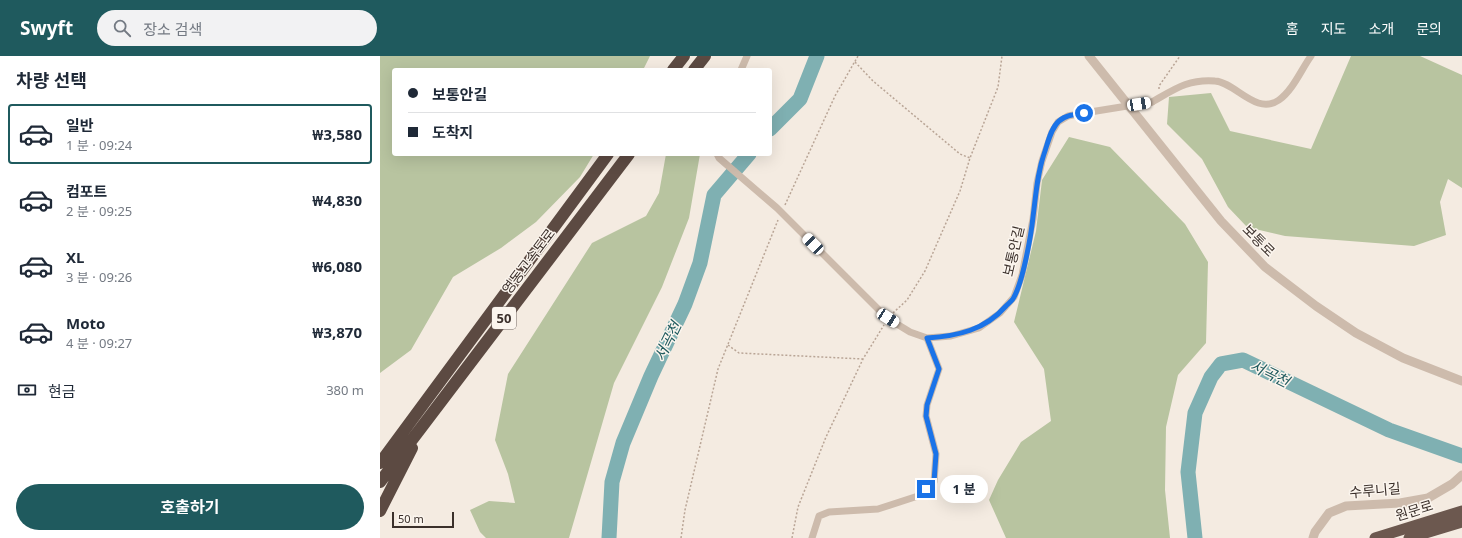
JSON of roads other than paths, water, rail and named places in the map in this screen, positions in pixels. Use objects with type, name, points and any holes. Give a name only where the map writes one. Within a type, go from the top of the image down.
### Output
[{"type":"highway","points":[[675,68],[684,56]]},
{"type":"highway","points":[[696,68],[705,56]]},
{"type":"highway","name":"영동고속도로","points":[[380,463],[607,156]]},
{"type":"highway","name":"영동고속도로","points":[[380,482],[627,156]]},
{"type":"highway","points":[[380,511],[427,419]]},
{"type":"highway","name":"원문로","points":[[1376,538],[1462,511]]},
{"type":"highway","name":"원문로","points":[[1409,538],[1462,522]]},
{"type":"street","points":[[742,68],[747,56]]},
{"type":"street","name":"보통로","points":[[1089,56],[1221,221],[1265,266],[1316,306],[1356,333],[1408,361],[1462,381]]},
{"type":"street","name":"보통안길","points":[[718,156],[779,210],[888,318],[910,332],[927,338],[951,336],[978,328],[1000,313],[1014,297],[1022,274],[1033,219],[1037,183],[1042,162],[1052,132],[1058,122],[1068,116],[1155,100],[1189,82],[1216,80],[1250,100],[1268,104],[1278,101],[1290,89],[1311,56]]},
{"type":"street","points":[[812,538],[819,516],[829,512],[878,510],[918,496],[934,482],[936,454],[926,416],[927,405],[939,369],[927,338]]},
{"type":"street","name":"수루니길","points":[[1313,538],[1315,532],[1329,513],[1346,506],[1400,503],[1428,498],[1452,484],[1462,475]]},
{"type":"waterway","name":"서곡천","points":[[772,127],[800,99],[817,56]]},
{"type":"waterway","name":"서곡천","points":[[609,538],[612,482],[623,443],[651,376],[685,304],[700,263],[714,195],[747,156]]},
{"type":"waterway","name":"서곡천","points":[[1195,538],[1188,472],[1195,413],[1211,377],[1221,364],[1243,360],[1389,430],[1462,456]]}]
